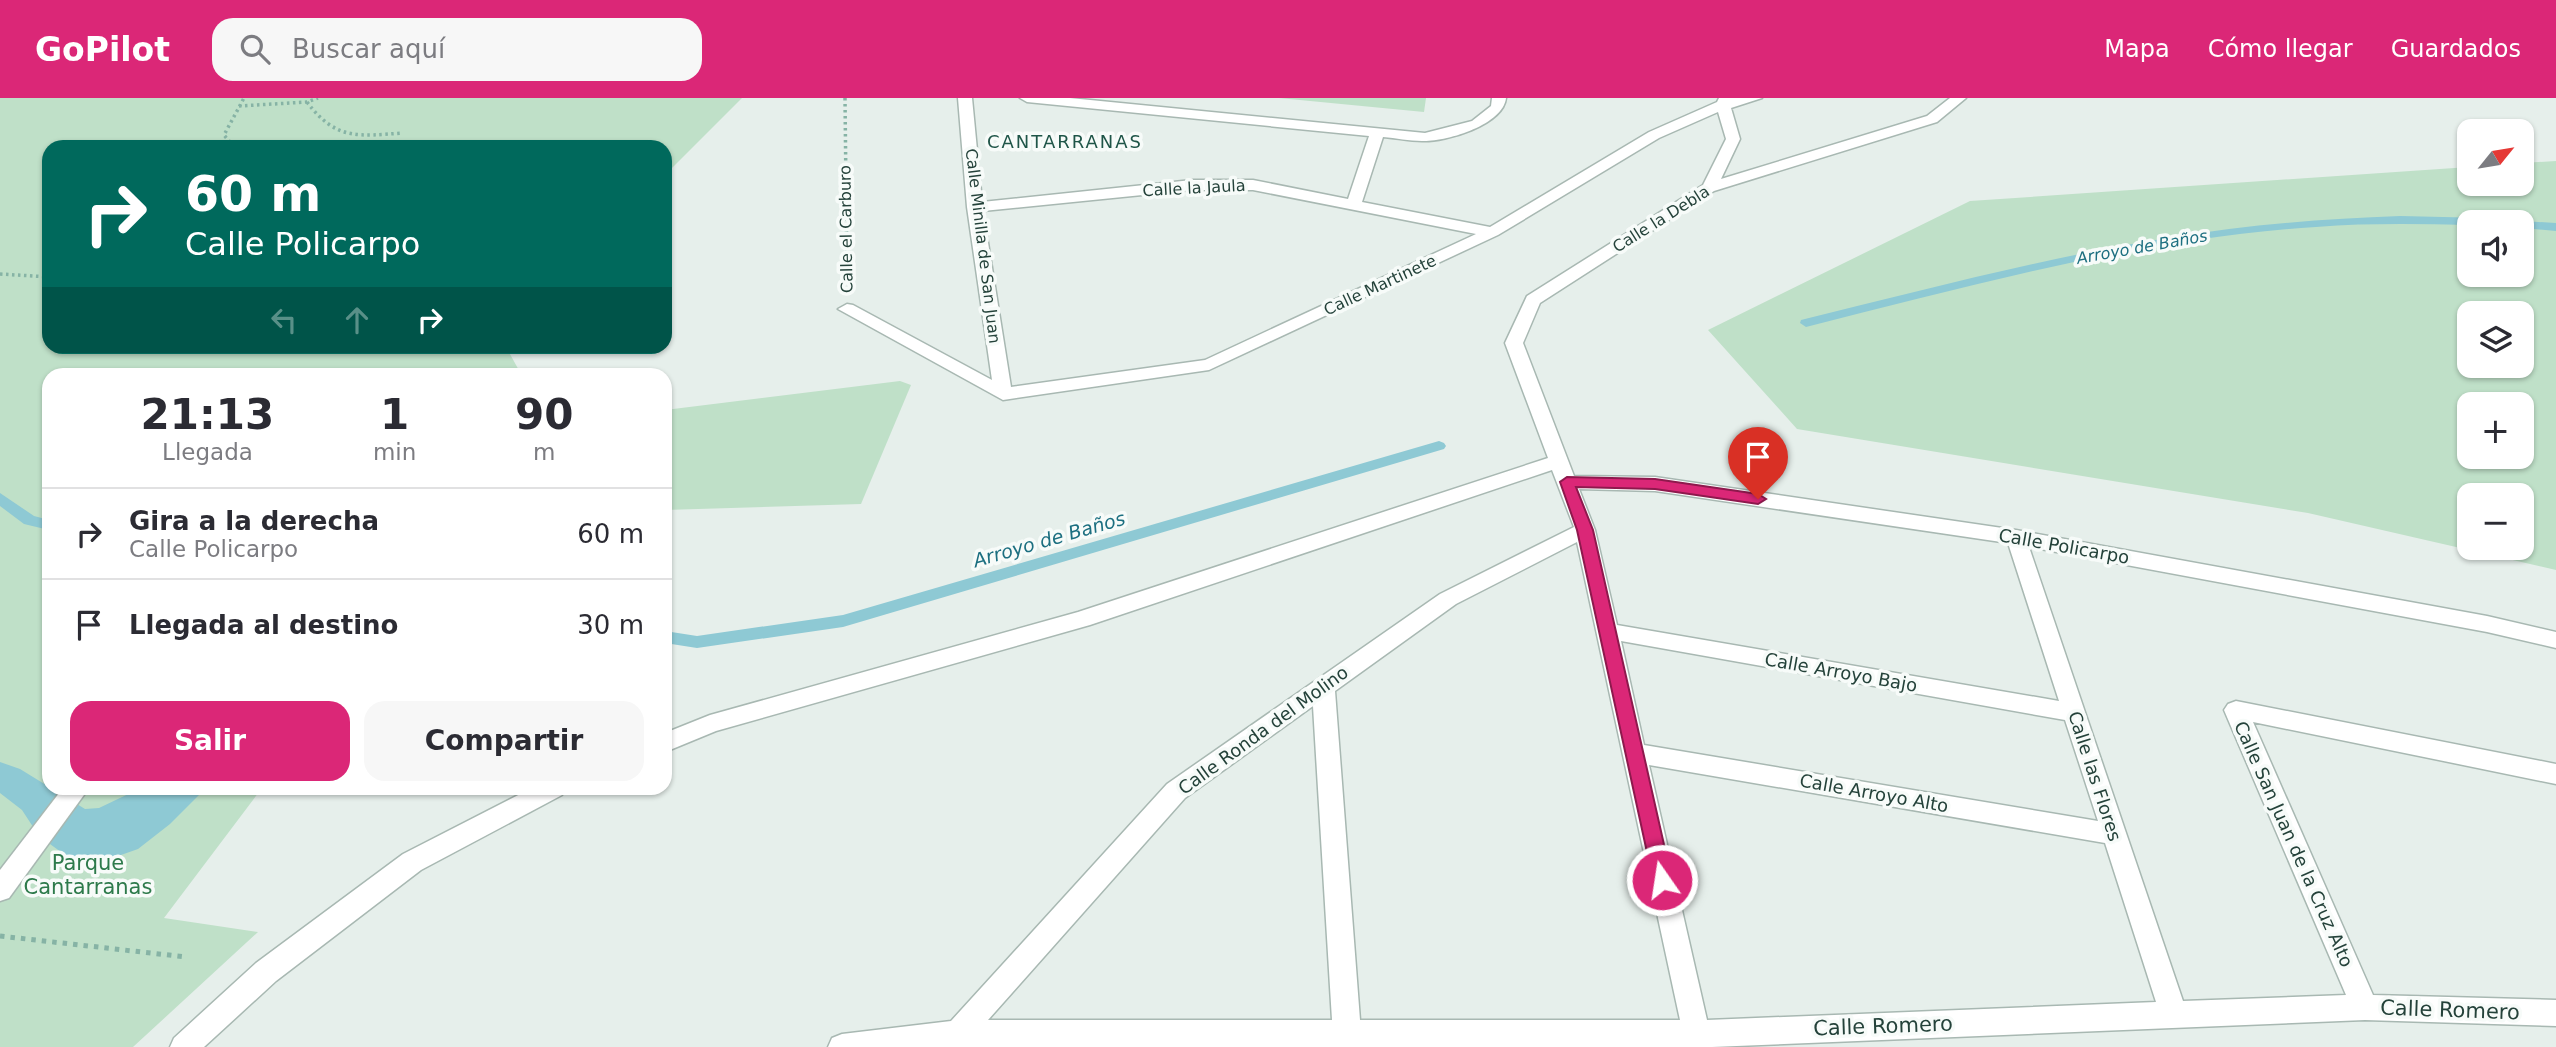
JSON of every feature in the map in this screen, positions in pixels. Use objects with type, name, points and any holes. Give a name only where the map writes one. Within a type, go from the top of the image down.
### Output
[{"type":"street","name":"Calle Minilla de San Juan","points":[[965,98],[975,207],[1003,394]]},
{"type":"street","points":[[1027,98],[1120,102],[1425,137],[1477,124],[1498,107],[1499,98]]},
{"type":"street","name":"Calle Martinete","points":[[1003,394],[1209,365],[1492,232],[1654,135],[1725,102],[1755,98]]},
{"type":"street","name":"Calle la Debla","points":[[1563,471],[1514,343],[1532,300],[1709,188],[1932,120],[1959,98]]},
{"type":"street","points":[[1709,188],[1733,139],[1725,102]]},
{"type":"street","points":[[1354,204],[1377,132]]},
{"type":"street","name":"Calle la Jaula","points":[[975,207],[1192,185],[1253,184],[1492,232]]},
{"type":"street","name":"Calle el Carburo","points":[[847,309],[1003,394]]},
{"type":"street","points":[[1563,471],[1585,530],[1698,1040]]},
{"type":"street","name":"Calle Policarpo","points":[[672,740],[710,724],[1082,619],[1563,471],[2017,537],[2487,624],[2556,640]]},
{"type":"street","name":"Calle Ronda del Molino","points":[[958,1033],[1176,791],[1448,599],[1585,530]]},
{"type":"street","name":"Calle las Flores","points":[[2017,537],[2174,1014]]},
{"type":"street","name":"Calle Arroyo Bajo","points":[[1607,631],[2074,713]]},
{"type":"street","points":[[1323,687],[1347,1032]]},
{"type":"street","name":"Calle San Juan de la Cruz Alto","points":[[2365,1007],[2236,710],[2556,774]]},
{"type":"street","name":"Calle Arroyo Alto","points":[[1634,753],[2114,834]]},
{"type":"street","points":[[0,890],[71,795]]},
{"type":"street","points":[[184,1047],[266,972],[412,862],[540,795]]},
{"type":"street","name":"Calle Romero","points":[[958,1033],[1347,1032],[1698,1040],[2174,1014],[2365,1007],[2556,1013]]},
{"type":"street","points":[[842,1047],[958,1033]]},
{"type":"path","points":[[228,140],[224,135],[244,98]]},
{"type":"path","points":[[239,106],[307,102],[318,98]]},
{"type":"path","name":"Calle el Carburo","points":[[845,98],[847,309]]},
{"type":"path","points":[[307,102],[319,120],[344,135],[403,132]]},
{"type":"path","points":[[0,274],[42,277]]},
{"type":"path","points":[[0,936],[186,957]]},
{"type":"green space","name":"Parque Cantarranas","points":[[0,98],[742,98],[672,168],[672,140],[42,140],[42,354],[510,354],[518,368],[42,368],[42,795],[257,795],[164,918],[258,932],[133,1047],[0,1047]]},
{"type":"green space","points":[[1279,98],[1426,98],[1424,112]]},
{"type":"green space","points":[[2556,161],[2556,570],[2512,560],[2534,560],[2534,483],[2457,483],[2457,547],[2308,513],[1797,429],[1708,330],[1970,201],[2457,168],[2457,196],[2534,196],[2534,162]]},
{"type":"green space","points":[[900,381],[911,385],[861,504],[672,510],[672,409]]},
{"type":"water","points":[[0,762],[20,769],[42,783],[42,795],[62,795],[85,809],[99,808],[126,795],[199,795],[170,824],[138,849],[104,861],[76,863],[39,836],[22,810],[0,793]]},
{"type":"waterway","name":"Arroyo de Baños","points":[[1806,323],[2058,263],[2228,232],[2314,223],[2400,219],[2457,221]]},
{"type":"waterway","name":"Arroyo de Baños","points":[[2534,226],[2556,227]]},
{"type":"waterway","name":"Arroyo de Baños","points":[[672,638],[697,642],[843,621],[1439,446]]},
{"type":"waterway","name":"Arroyo de Baños","points":[[0,498],[29,520],[42,523]]},
{"type":"district","name":"CANTARRANAS","points":[[1065,141]]},
{"type":"route","points":[[1662,880],[1585,530],[1567,482],[1655,484],[1758,499]]}]
